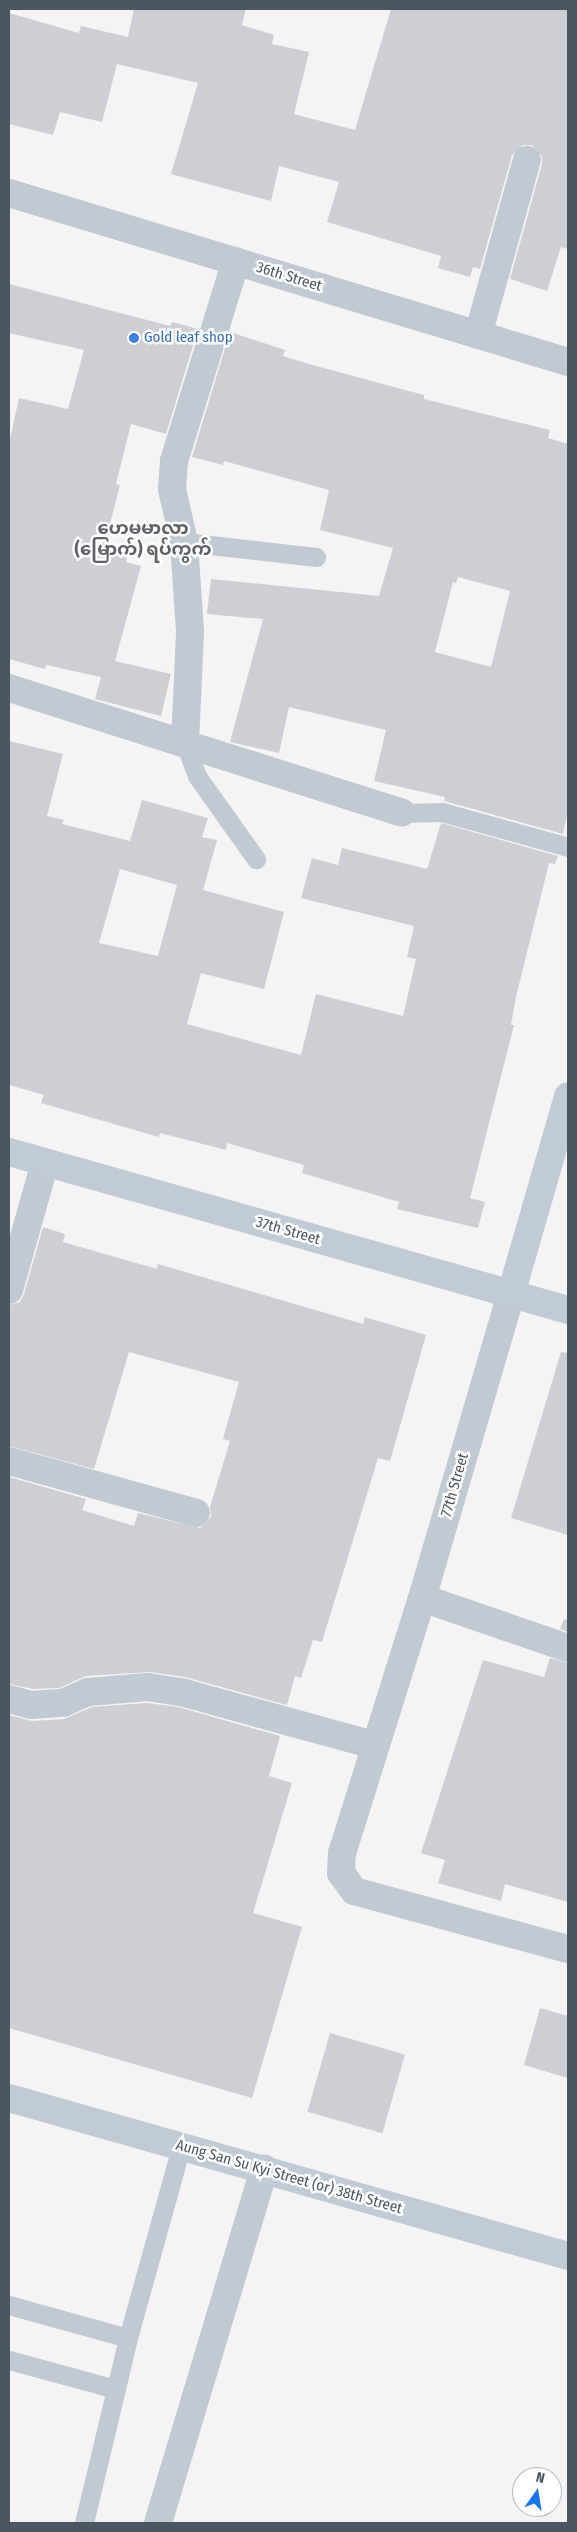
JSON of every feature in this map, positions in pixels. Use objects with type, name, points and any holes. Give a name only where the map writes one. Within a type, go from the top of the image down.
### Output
[{"type":"street","points":[[478,335],[527,160]]},
{"type":"street","name":"36th Street","points":[[9,193],[568,362]]},
{"type":"street","points":[[184,743],[190,631],[184,542],[172,489],[174,462],[236,261]]},
{"type":"street","points":[[9,688],[402,813]]},
{"type":"street","name":"77th Street","points":[[568,1096],[422,1598],[374,1745],[342,1853],[341,1873],[354,1891],[568,1948]]},
{"type":"street","name":"37th Street","points":[[9,1152],[568,1310]]},
{"type":"street","points":[[9,1290],[46,1163]]},
{"type":"street","points":[[9,1461],[196,1513]]},
{"type":"street","points":[[422,1598],[568,1648]]},
{"type":"street","points":[[9,1699],[32,1705],[64,1703],[88,1692],[148,1687],[181,1692],[374,1745]]},
{"type":"street","name":"Aung San Su Kyi Street (or) 38th Street","points":[[9,2098],[568,2256]]},
{"type":"street","points":[[158,2523],[264,2169]]},
{"type":"lane","points":[[184,542],[316,557]]},
{"type":"lane","points":[[184,743],[197,776],[256,858]]},
{"type":"lane","points":[[402,813],[442,812],[568,847]]},
{"type":"lane","points":[[84,2523],[128,2338],[181,2147]]},
{"type":"lane","points":[[9,2305],[128,2338]]},
{"type":"lane","points":[[9,2360],[116,2389]]},
{"type":"building","points":[[134,9],[246,9],[242,25],[274,35],[272,44],[309,52],[294,114],[355,130],[391,9],[568,9],[568,249],[561,247],[547,291],[510,279],[542,164],[542,156],[532,145],[523,145],[512,155],[480,269],[473,267],[470,277],[438,268],[441,256],[327,222],[339,182],[279,166],[271,201],[171,174],[198,83],[117,64],[102,122],[60,112],[53,135],[9,124],[9,13],[79,33],[81,26],[128,37]]},
{"type":"building","points":[[9,284],[170,326],[172,322],[198,329],[166,434],[131,424],[116,484],[120,485],[103,551],[127,557],[126,562],[141,566],[115,661],[171,674],[161,716],[95,699],[101,677],[46,665],[45,669],[9,659],[9,444],[19,398],[68,409],[84,350],[9,333]]},
{"type":"building","points":[[230,332],[285,350],[283,356],[424,395],[424,399],[550,430],[548,438],[568,444],[568,811],[563,834],[444,801],[445,797],[374,781],[386,730],[289,707],[279,753],[230,742],[263,619],[207,614],[211,579],[379,596],[393,548],[320,530],[329,490],[224,461],[223,465],[192,457]],"holes":[[[458,577],[510,591],[491,667],[435,652],[453,582],[456,583]]]},
{"type":"building","points":[[9,741],[63,754],[47,816],[64,820],[62,824],[130,841],[142,800],[208,818],[202,837],[217,840],[203,890],[284,912],[264,989],[201,973],[187,1024],[301,1055],[316,994],[403,1016],[416,959],[407,957],[414,926],[301,898],[312,858],[338,865],[342,848],[427,869],[441,823],[558,856],[555,864],[549,863],[516,997],[511,1025],[514,1025],[470,1198],[485,1202],[478,1228],[397,1209],[399,1202],[302,1173],[304,1165],[227,1143],[226,1150],[160,1133],[159,1137],[41,1103],[44,1095],[9,1085]],"holes":[[[120,869],[177,885],[158,956],[99,943]]]},
{"type":"building","points":[[43,1227],[65,1234],[63,1242],[157,1269],[158,1264],[363,1324],[365,1317],[426,1335],[390,1461],[378,1458],[322,1642],[313,1640],[301,1678],[295,1676],[287,1705],[185,1677],[150,1672],[86,1676],[59,1688],[33,1689],[9,1684],[9,1477],[86,1499],[82,1510],[134,1526],[138,1513],[200,1528],[211,1517],[210,1507],[230,1441],[223,1439],[239,1382],[129,1352],[94,1469],[9,1446],[9,1305],[20,1302],[24,1294]]},
{"type":"building","points":[[561,1352],[568,1353],[568,1535],[511,1518]]},
{"type":"building","points":[[564,1619],[568,1620],[568,1632],[560,1629]]},
{"type":"building","points":[[550,1658],[568,1663],[568,1902],[505,1884],[501,1901],[438,1883],[445,1860],[421,1853],[483,1660],[544,1677]]},
{"type":"building","points":[[147,1703],[178,1707],[280,1736],[269,1776],[292,1783],[253,1913],[302,1927],[252,2098],[9,2028],[9,1715],[32,1721],[64,1719],[92,1707]]},
{"type":"building","points":[[540,2008],[568,2016],[568,2078],[524,2065]]},
{"type":"building","points":[[330,2033],[405,2054],[382,2133],[307,2112]]},
{"type":"place","name":"Gold leaf shop","points":[[134,338]]},
{"type":"district","name":"ဟေမမာလာ (မြောက်) ရပ်ကွက်","points":[[143,539]]}]
